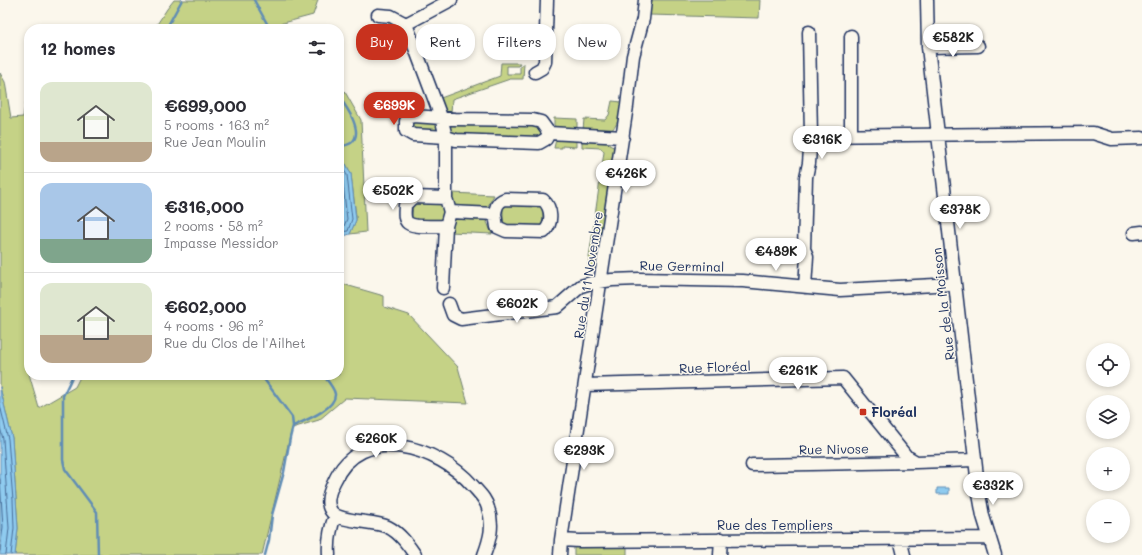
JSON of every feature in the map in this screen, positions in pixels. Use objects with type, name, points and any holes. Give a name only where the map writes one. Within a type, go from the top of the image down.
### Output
[{"type":"street","points":[[378,15],[391,16],[406,24],[451,0]]},
{"type":"street","points":[[535,72],[542,68],[545,62],[547,0]]},
{"type":"street","name":"Rue du 11 Novembre","points":[[560,555],[561,540],[623,137],[633,56],[643,19],[645,0]]},
{"type":"street","name":"Rue de la Moisson","points":[[927,0],[928,47],[975,460],[983,516],[995,555]]},
{"type":"street","points":[[408,29],[441,117],[446,137],[446,198],[450,212],[446,226],[443,288]]},
{"type":"street","points":[[805,287],[807,256],[804,248],[806,177],[810,162],[811,136],[809,32]]},
{"type":"street","points":[[851,36],[851,136]]},
{"type":"street","points":[[928,47],[978,46]]},
{"type":"street","points":[[414,116],[455,119],[534,120],[541,122],[549,133],[546,139],[539,143],[456,140],[446,137],[413,136],[406,131],[406,121],[409,117],[414,116]]},
{"type":"street","points":[[549,133],[623,137]]},
{"type":"street","points":[[811,136],[1093,134],[1112,139],[1142,138]]},
{"type":"street","points":[[446,198],[413,197],[405,205],[405,219],[408,223],[416,225],[446,226]]},
{"type":"street","points":[[504,199],[543,200],[550,210],[550,222],[548,228],[544,232],[506,232],[497,226],[495,214],[496,206],[504,199]]},
{"type":"street","points":[[450,212],[495,214]]},
{"type":"street","name":"Rue Germinal","points":[[450,304],[453,315],[461,319],[557,307],[581,286],[612,280],[639,279],[743,281],[840,290],[954,284]]},
{"type":"street","name":"Rue Floréal","points":[[585,384],[843,378],[906,456],[916,462]]},
{"type":"street","points":[[415,555],[398,534],[387,527],[366,521],[335,516],[330,510],[328,501],[329,492],[337,474],[350,458],[368,448],[384,445],[399,446],[421,451],[441,459],[464,475],[484,498],[491,519],[491,530],[484,555]]},
{"type":"street","points":[[916,462],[975,460]]},
{"type":"street","name":"Rue Nivose","points":[[752,465],[916,462]]},
{"type":"street","points":[[328,555],[329,536],[335,516]]},
{"type":"street","name":"Rue des Templiers","points":[[561,540],[989,538]]},
{"type":"street","points":[[720,555],[721,539]]},
{"type":"street","points":[[900,539],[904,555]]},
{"type":"green space","points":[[174,0],[318,0],[313,15],[280,24],[157,24]]},
{"type":"green space","points":[[651,0],[760,0],[759,18],[650,15]]},
{"type":"green space","points":[[388,21],[399,24],[389,24]]},
{"type":"green space","points":[[501,63],[520,63],[518,66],[507,66],[507,74],[520,74],[520,66],[524,63],[523,79],[510,79],[452,99],[451,113],[443,111],[438,99],[500,76]]},
{"type":"green space","points":[[0,73],[5,82],[11,118],[23,117],[24,111],[24,380],[31,380],[39,408],[75,387],[78,380],[344,380],[344,284],[384,296],[384,307],[409,315],[458,367],[468,403],[345,398],[319,420],[292,428],[262,555],[15,555],[18,528],[12,438],[0,387]]},
{"type":"green space","points":[[344,91],[361,120],[366,232],[350,234],[356,220],[356,216],[351,174],[346,164],[344,164]]},
{"type":"green space","points":[[612,101],[622,102],[618,121],[612,129],[608,131],[583,130],[584,119],[605,120],[609,115]]},
{"type":"green space","points":[[554,118],[577,119],[577,130],[555,128]]},
{"type":"green space","points":[[412,120],[437,120],[439,129],[437,131],[412,131]]},
{"type":"green space","points":[[535,123],[541,129],[539,138],[481,135],[454,137],[448,127],[449,124]]},
{"type":"green space","points":[[576,138],[576,147],[562,146],[562,148],[554,148],[556,139]]},
{"type":"green space","points":[[582,140],[608,141],[611,146],[616,148],[598,266],[591,268],[588,265],[604,152],[601,148],[582,147]]},
{"type":"green space","points":[[452,193],[494,195],[488,206],[491,208],[490,209],[455,207],[451,201]]},
{"type":"green space","points":[[434,200],[439,201],[446,209],[441,221],[433,223],[433,220],[421,219],[420,223],[412,219],[413,202],[434,204]]},
{"type":"green space","points":[[505,202],[538,202],[543,209],[543,224],[546,225],[545,227],[503,226],[503,205]]},
{"type":"green space","points":[[458,218],[489,220],[487,222],[492,234],[450,232],[453,221]]},
{"type":"green space","points":[[574,547],[627,547],[627,555],[574,555]]},
{"type":"water","points":[[344,164],[346,164],[351,174],[356,220],[350,234],[344,236]]},
{"type":"water","points":[[0,387],[12,438],[18,528],[15,555],[0,555]]},
{"type":"water","points":[[937,488],[949,488],[949,494],[937,494]]},
{"type":"waterway","points":[[169,24],[182,0]]},
{"type":"waterway","points":[[254,0],[267,24]]},
{"type":"waterway","points":[[344,104],[353,120],[356,133],[355,139],[351,143],[344,146]]},
{"type":"waterway","points":[[71,380],[63,396],[63,460],[65,469],[97,512],[98,555]]},
{"type":"waterway","points":[[265,380],[292,417],[293,426],[284,472],[272,515],[269,540],[265,555]]},
{"type":"waterway","points":[[293,426],[311,418],[330,405],[335,394],[327,380]]},
{"type":"place","name":"Floréal","points":[[863,412]]}]
